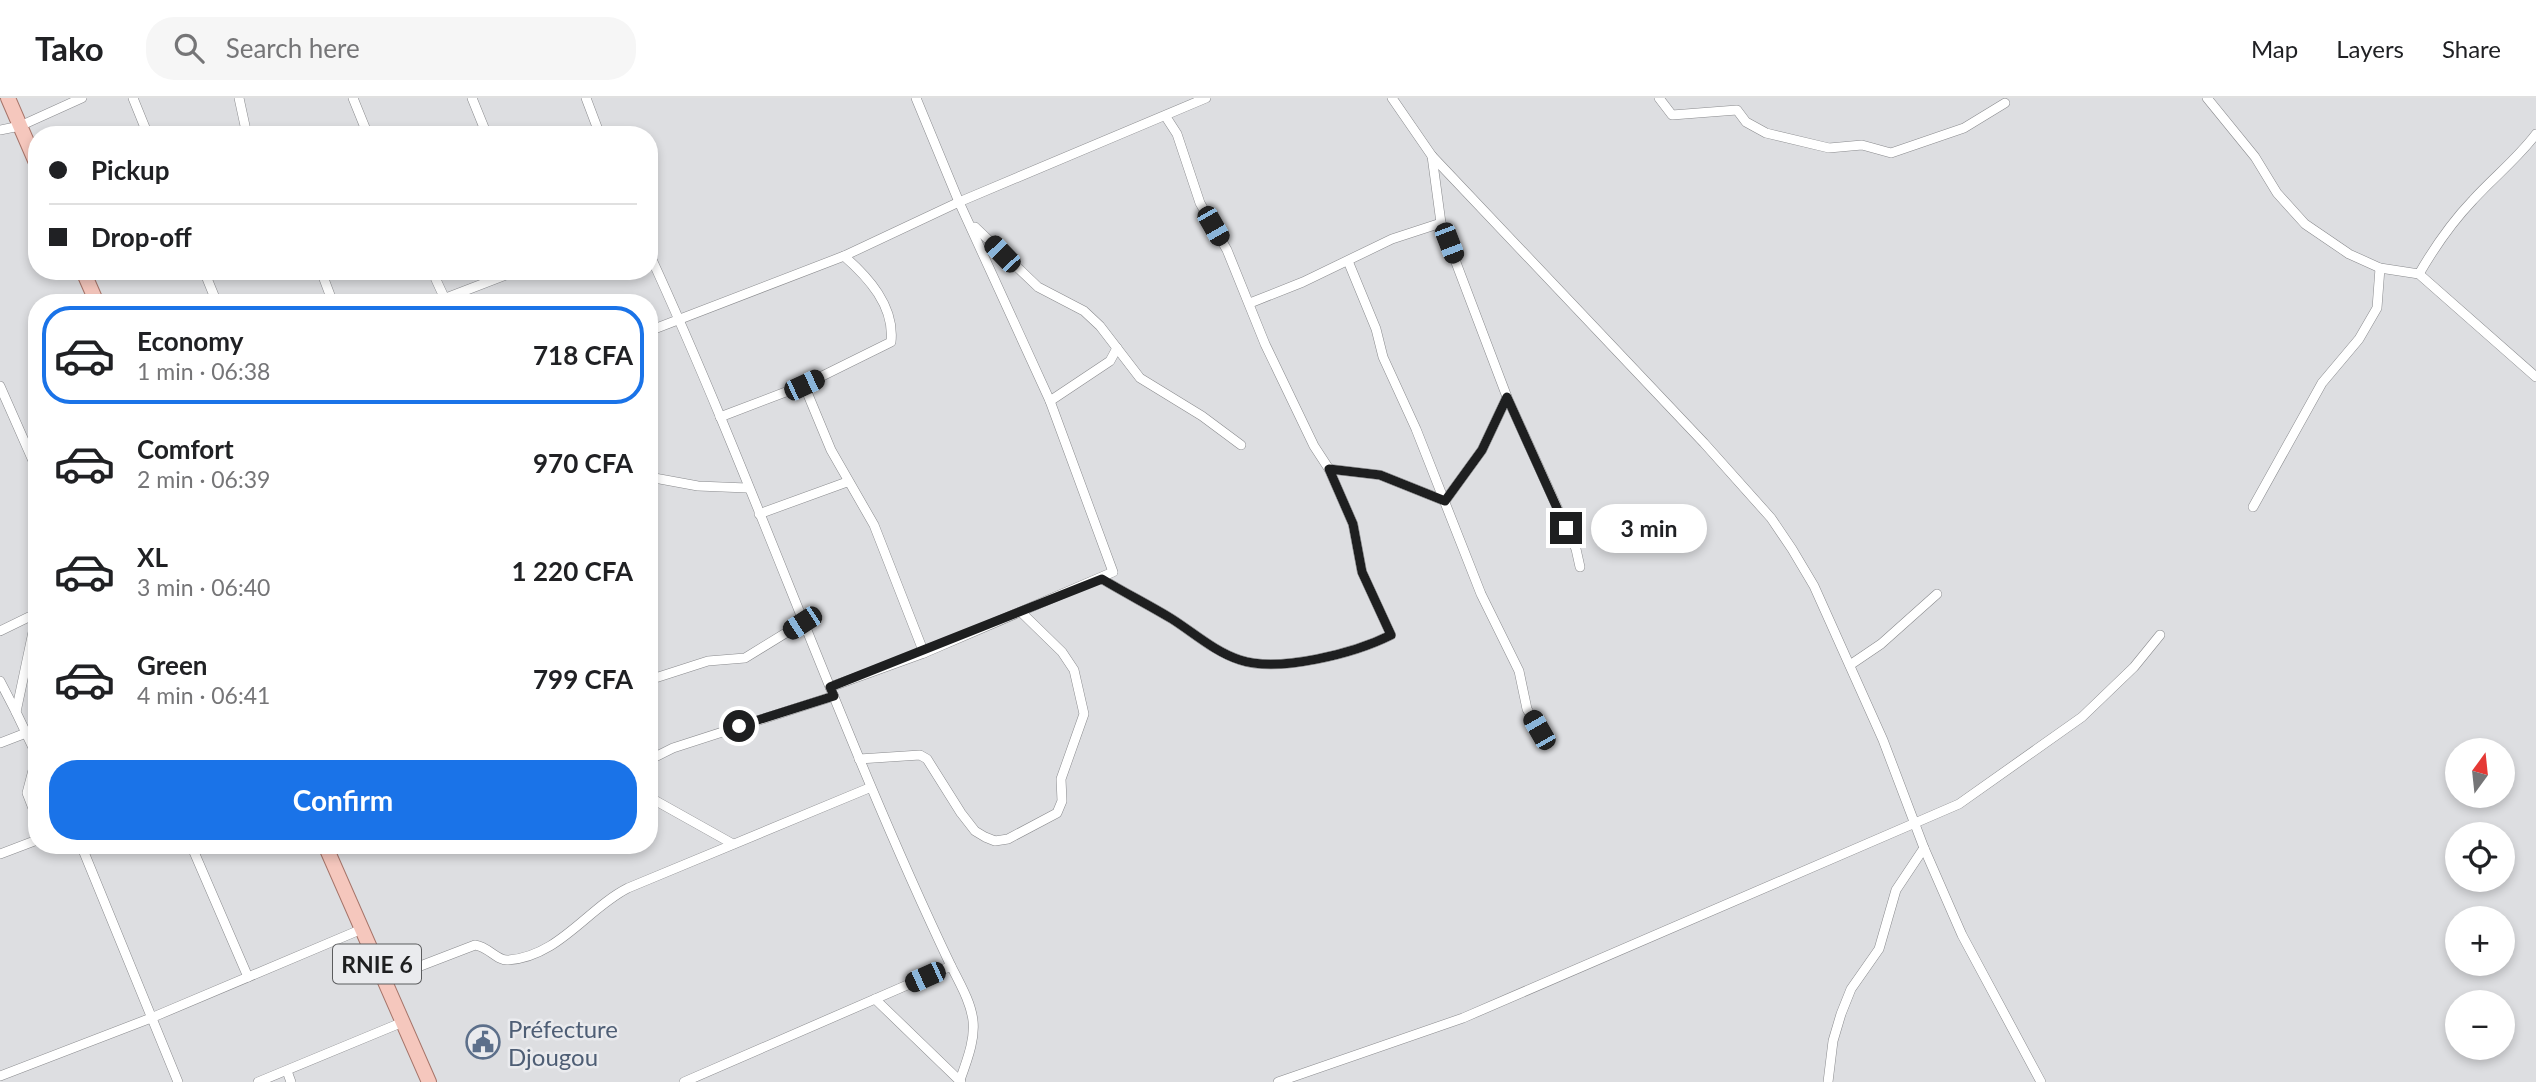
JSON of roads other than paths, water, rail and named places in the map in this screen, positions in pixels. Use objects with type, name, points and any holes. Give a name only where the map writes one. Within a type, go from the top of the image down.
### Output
[{"type":"main road","points":[[8,98],[28,144]]},
{"type":"main road","name":"RNIE 6","points":[[329,854],[429,1082]]},
{"type":"street","points":[[0,130],[20,126],[82,98]]},
{"type":"street","points":[[133,98],[144,126]]},
{"type":"street","points":[[239,98],[245,126]]},
{"type":"street","points":[[353,98],[364,126]]},
{"type":"street","points":[[472,98],[483,126]]},
{"type":"street","points":[[586,98],[597,126]]},
{"type":"street","points":[[658,756],[832,692],[1061,593],[1110,576],[1113,569],[1050,401],[959,202],[916,98]]},
{"type":"street","points":[[658,327],[679,317],[704,312],[844,256],[959,202],[1206,98]]},
{"type":"street","points":[[1392,98],[1432,156],[1704,443],[1771,518],[1814,586],[1850,665],[1962,935],[2041,1082]]},
{"type":"street","points":[[1659,98],[1672,115],[1737,110],[1746,122],[1766,133],[1829,148],[1862,145],[1891,153],[1964,128],[2005,103]]},
{"type":"street","points":[[2207,98],[2255,157],[2277,193],[2305,224],[2348,254],[2380,268],[2419,274],[2536,377]]},
{"type":"street","points":[[1102,579],[1170,617],[1225,654],[1242,661],[1292,663],[1373,644],[1391,635],[1362,572],[1353,524],[1329,469],[1314,446],[1278,370],[1227,250],[1191,183],[1177,134],[1166,117]]},
{"type":"street","points":[[2419,274],[2432,250],[2472,200],[2522,152],[2536,134]]},
{"type":"street","points":[[1432,156],[1441,223],[1507,397],[1576,549],[1580,567]]},
{"type":"street","points":[[969,220],[1038,287],[1084,311],[1118,348],[1140,378],[1202,416],[1241,445]]},
{"type":"street","points":[[1250,303],[1392,239],[1441,223]]},
{"type":"street","points":[[720,417],[804,385],[891,342],[891,331],[877,290],[869,277],[844,256]]},
{"type":"street","points":[[1348,261],[1376,329],[1383,357],[1445,501],[1481,594],[1519,671],[1527,709],[1539,730]]},
{"type":"street","points":[[2253,507],[2322,383],[2360,339],[2377,308],[2380,268]]},
{"type":"street","points":[[658,272],[720,417],[869,788],[969,1000],[975,1037],[961,1081],[875,999]]},
{"type":"street","points":[[452,294],[491,280]]},
{"type":"street","points":[[1050,401],[1110,361],[1118,348]]},
{"type":"street","points":[[804,385],[847,482],[874,524],[924,653]]},
{"type":"street","points":[[0,386],[28,449]]},
{"type":"street","points":[[1445,501],[1482,450],[1507,397]]},
{"type":"street","points":[[1329,469],[1380,475],[1445,501]]},
{"type":"street","points":[[658,479],[698,486],[747,488]]},
{"type":"street","points":[[759,514],[847,482]]},
{"type":"street","points":[[1850,665],[1881,644],[1937,594]]},
{"type":"street","points":[[859,759],[920,755],[927,759],[975,831],[995,841],[1008,839],[1031,829],[1057,813],[1062,801],[1061,779],[1084,714],[1074,670],[1062,652],[1022,612]]},
{"type":"street","points":[[0,631],[28,617]]},
{"type":"street","points":[[658,677],[708,661],[745,658],[802,623]]},
{"type":"street","points":[[1278,1082],[1463,1018],[1959,804],[2082,717],[2134,667],[2160,635]]},
{"type":"street","points":[[16,712],[28,655]]},
{"type":"street","points":[[0,681],[28,737]]},
{"type":"street","points":[[0,743],[26,733]]},
{"type":"street","points":[[384,980],[475,945],[486,946],[501,960],[510,960],[554,944],[614,895],[869,788]]},
{"type":"street","points":[[658,802],[733,844]]},
{"type":"street","points":[[0,853],[28,843]]},
{"type":"street","points":[[1828,1082],[1833,1041],[1840,1014],[1851,989],[1879,949],[1896,890],[1924,848]]},
{"type":"street","points":[[85,854],[178,1082]]},
{"type":"street","points":[[195,854],[248,977]]},
{"type":"street","points":[[0,1076],[151,1018],[362,929]]},
{"type":"street","points":[[684,1082],[951,966]]},
{"type":"street","points":[[258,1082],[403,1023]]},
{"type":"street","points":[[287,1071],[291,1082]]},
{"type":"place","name":"Préfecture Djougou","points":[[483,1042]]}]
